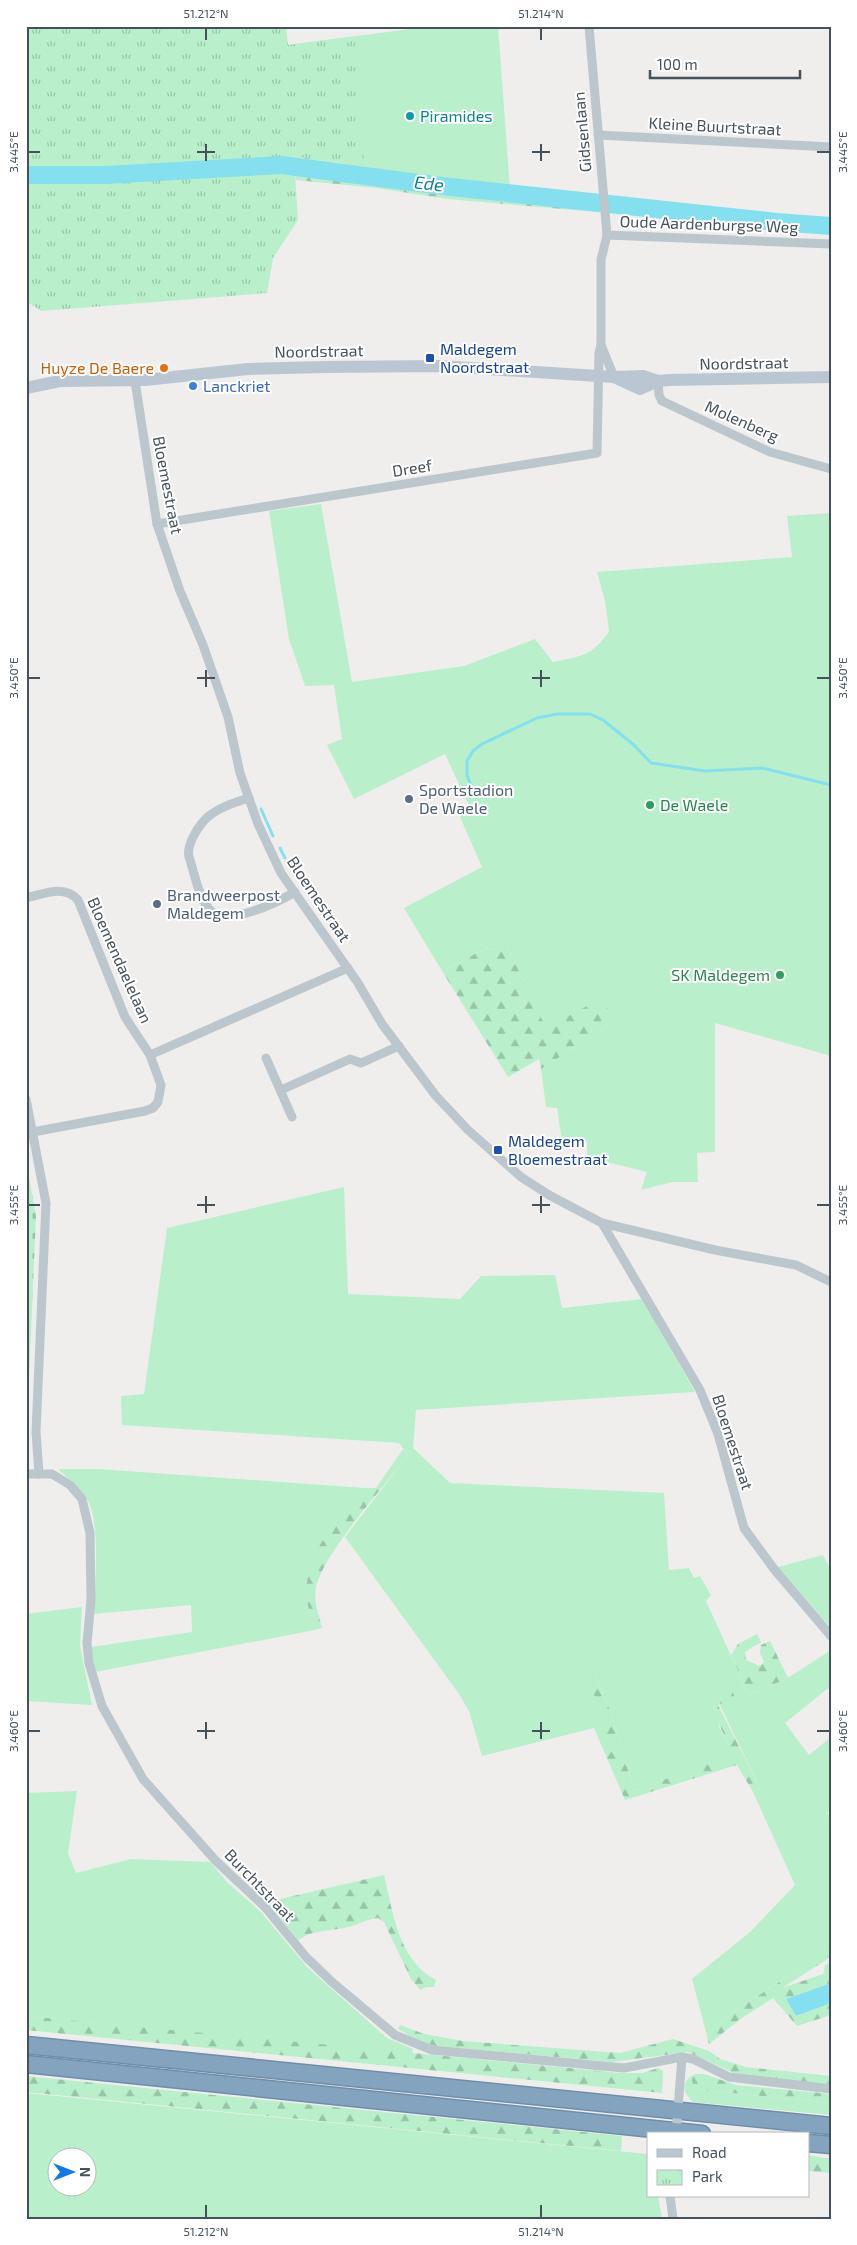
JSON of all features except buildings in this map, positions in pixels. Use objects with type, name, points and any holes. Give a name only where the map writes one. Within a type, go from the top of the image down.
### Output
[{"type":"highway","points":[[26,2045],[831,2126]]},
{"type":"highway","points":[[26,2064],[667,2132]]},
{"type":"highway","points":[[810,2143],[831,2145]]},
{"type":"street","name":"Gidsenlaan","points":[[589,26],[607,235]]},
{"type":"street","name":"Kleine Buurtstraat","points":[[598,135],[831,148]]},
{"type":"street","name":"Oude Aardenburgse Weg","points":[[599,376],[601,260],[607,235],[831,244]]},
{"type":"street","name":"Oude Aardenburgse Weg","points":[[601,345],[614,377]]},
{"type":"street","name":"Noordstraat","points":[[26,388],[60,382],[135,380],[248,368],[364,366],[440,366],[614,377],[640,390],[658,381],[831,377]]},
{"type":"street","name":"Dreef","points":[[157,524],[596,453],[599,376]]},
{"type":"street","name":"Bloemestraat","points":[[135,380],[157,524],[180,590],[203,645],[228,718],[240,774],[258,824],[277,865],[348,968],[382,1024],[436,1096],[488,1149],[521,1177],[549,1195],[602,1223],[715,1250],[796,1265],[831,1282]]},
{"type":"street","name":"Molenberg","points":[[658,381],[658,395],[662,401],[770,452],[831,469]]},
{"type":"street","points":[[248,798],[208,816],[190,843],[187,851],[188,857],[207,906],[213,913],[220,916],[236,916],[282,900],[295,892]]},
{"type":"street","name":"Bloemendaelelaan","points":[[26,898],[63,890],[72,892],[78,900],[125,1017],[150,1055],[161,1085],[161,1095],[153,1108],[33,1132]]},
{"type":"street","points":[[150,1055],[348,968]]},
{"type":"street","points":[[280,1090],[350,1059],[362,1062],[399,1046]]},
{"type":"street","points":[[266,1058],[292,1117]]},
{"type":"street","points":[[26,1099],[46,1203],[36,1432],[39,1474]]},
{"type":"street","name":"Bloemestraat","points":[[602,1223],[700,1390],[718,1434],[744,1528],[774,1569],[831,1636]]},
{"type":"street","name":"Burchtstraat","points":[[26,1474],[52,1474],[70,1485],[82,1499],[88,1516],[90,1533],[90,1600],[86,1643],[88,1663],[102,1706],[133,1762],[144,1779],[178,1819],[216,1861],[265,1907],[306,1957],[332,1982],[396,2035],[432,2050],[624,2068],[682,2057]]},
{"type":"street","points":[[676,2132],[682,2057],[693,2059],[729,2077],[831,2089]]},
{"type":"street","points":[[670,2198],[673,2219]]},
{"type":"green space","points":[[26,26],[286,26],[288,45],[357,36],[364,166],[294,156],[298,220],[273,258],[267,293],[41,311],[26,301]]},
{"type":"green space","points":[[434,26],[498,26],[510,189],[294,156],[287,45]]},
{"type":"green space","points":[[294,156],[596,202],[596,212],[447,199],[376,188],[296,180]]},
{"type":"green space","name":"De Waele","points":[[321,504],[352,682],[464,666],[535,639],[553,662],[586,654],[597,646],[609,631],[605,601],[597,572],[792,557],[787,516],[831,513],[831,1056],[715,1023],[715,1152],[697,1153],[698,1182],[672,1182],[641,1190],[647,1172],[587,1157],[587,1142],[562,1141],[557,1108],[546,1107],[541,1069],[615,1021],[546,1029],[504,939],[442,971],[404,908],[482,867],[460,817],[471,810],[445,754],[354,799],[327,745],[342,739],[334,685],[305,686],[289,639],[269,511]]},
{"type":"green space","points":[[504,939],[546,1028],[602,998],[615,1021],[541,1069],[539,1059],[508,1077],[442,971]]},
{"type":"green space","points":[[26,1161],[36,1216],[26,1447]]},
{"type":"green space","points":[[344,1187],[348,1294],[460,1299],[481,1276],[555,1275],[562,1308],[642,1299],[695,1392],[416,1410],[413,1448],[450,1483],[664,1493],[669,1570],[689,1568],[694,1578],[700,1576],[711,1595],[706,1601],[749,1695],[788,1678],[831,1650],[831,1686],[785,1723],[809,1755],[831,1737],[831,1810],[827,1812],[831,1819],[831,1940],[804,1966],[736,2010],[707,2036],[692,1979],[750,1932],[795,1885],[753,1792],[760,1788],[715,1695],[719,1726],[734,1756],[634,1790],[611,1713],[595,1674],[598,1703],[603,1722],[594,1728],[482,1756],[469,1711],[459,1694],[345,1537],[408,1455],[399,1443],[122,1425],[121,1396],[144,1394],[167,1228]]},
{"type":"green space","points":[[403,1449],[408,1455],[356,1520],[322,1572],[316,1587],[315,1597],[322,1628],[315,1630],[308,1607],[307,1587],[310,1569],[316,1552],[325,1536],[365,1488],[376,1488]]},
{"type":"green space","points":[[58,1469],[98,1469],[365,1488],[326,1536],[310,1569],[307,1587],[309,1607],[315,1630],[95,1672],[91,1647],[192,1632],[191,1605],[94,1614],[96,1538],[91,1510],[87,1499],[81,1491]]},
{"type":"green space","points":[[823,1555],[831,1571],[831,1628],[778,1567]]},
{"type":"green space","points":[[82,1607],[80,1646],[92,1705],[26,1701],[26,1614]]},
{"type":"green space","points":[[757,1634],[761,1642],[745,1652],[746,1660],[760,1666],[764,1662],[760,1653],[761,1645],[770,1641],[788,1678],[749,1695],[731,1655],[738,1644]]},
{"type":"green space","points":[[595,1674],[611,1713],[634,1790],[733,1756],[710,1703],[714,1695],[730,1687],[735,1697],[718,1705],[760,1788],[753,1792],[737,1765],[625,1800],[594,1728],[603,1722],[588,1676]]},
{"type":"green space","points":[[77,1791],[68,1853],[76,1873],[131,1859],[210,1862],[227,1882],[261,1912],[307,1967],[387,2038],[413,2049],[412,2054],[26,2016],[26,1793]]},
{"type":"green space","points":[[384,1875],[394,1919],[405,1948],[423,1971],[436,1980],[434,1987],[426,1987],[420,1990],[411,1979],[384,1922],[378,1918],[348,1927],[315,1933],[298,1940],[267,1902]]},
{"type":"green space","points":[[831,1940],[831,1954],[826,1960],[782,1988],[823,1974],[825,1965],[831,1963],[831,1983],[786,1999],[796,2016],[831,2003],[831,2015],[797,2026],[773,1998],[739,2020],[709,2044],[707,2036],[736,2010],[804,1966]]},
{"type":"green space","points":[[26,2016],[621,2073],[642,2073],[658,2068],[663,2071],[662,2093],[26,2030]]},
{"type":"green space","points":[[400,2025],[424,2034],[463,2041],[620,2053],[673,2039],[709,2051],[720,2059],[746,2067],[831,2076],[831,2085],[736,2074],[688,2052],[612,2062],[435,2046],[417,2040],[398,2029]]},
{"type":"green space","points":[[704,2074],[736,2085],[831,2094],[831,2103],[694,2089],[691,2076]]},
{"type":"green space","points":[[26,2076],[622,2136],[621,2151],[26,2092]]},
{"type":"green space","points":[[691,2076],[694,2089],[831,2103],[831,2115],[693,2102],[684,2089],[685,2083]]},
{"type":"green space","points":[[26,2093],[647,2154],[647,2198],[658,2198],[662,2219],[26,2219]]},
{"type":"green space","points":[[810,2155],[831,2159],[831,2173],[810,2171]]},
{"type":"water","points":[[831,1983],[831,2003],[796,2016],[786,1999]]},
{"type":"waterway","name":"Ede","points":[[26,175],[106,175],[281,165],[442,186],[777,222],[831,226]]},
{"type":"waterway","points":[[475,796],[467,775],[467,761],[473,751],[482,744],[537,718],[557,714],[590,714],[603,720],[634,745],[651,763],[705,771],[762,768],[831,785]]},
{"type":"waterway","points":[[261,809],[273,836]]},
{"type":"waterway","points":[[280,848],[285,858]]},
{"type":"place","name":"Piramides","points":[[410,116]]},
{"type":"place","name":"Maldegem Noordstraat","points":[[430,358]]},
{"type":"place","name":"Huyze De Baere","points":[[164,368]]},
{"type":"place","name":"Lanckriet","points":[[193,386]]},
{"type":"place","name":"Sportstadion De Waele","points":[[409,799]]},
{"type":"place","name":"De Waele","points":[[650,805]]},
{"type":"place","name":"Brandweerpost Maldegem","points":[[157,904]]},
{"type":"place","name":"SK Maldegem","points":[[780,975]]},
{"type":"place","name":"Maldegem Bloemestraat","points":[[498,1150]]}]
